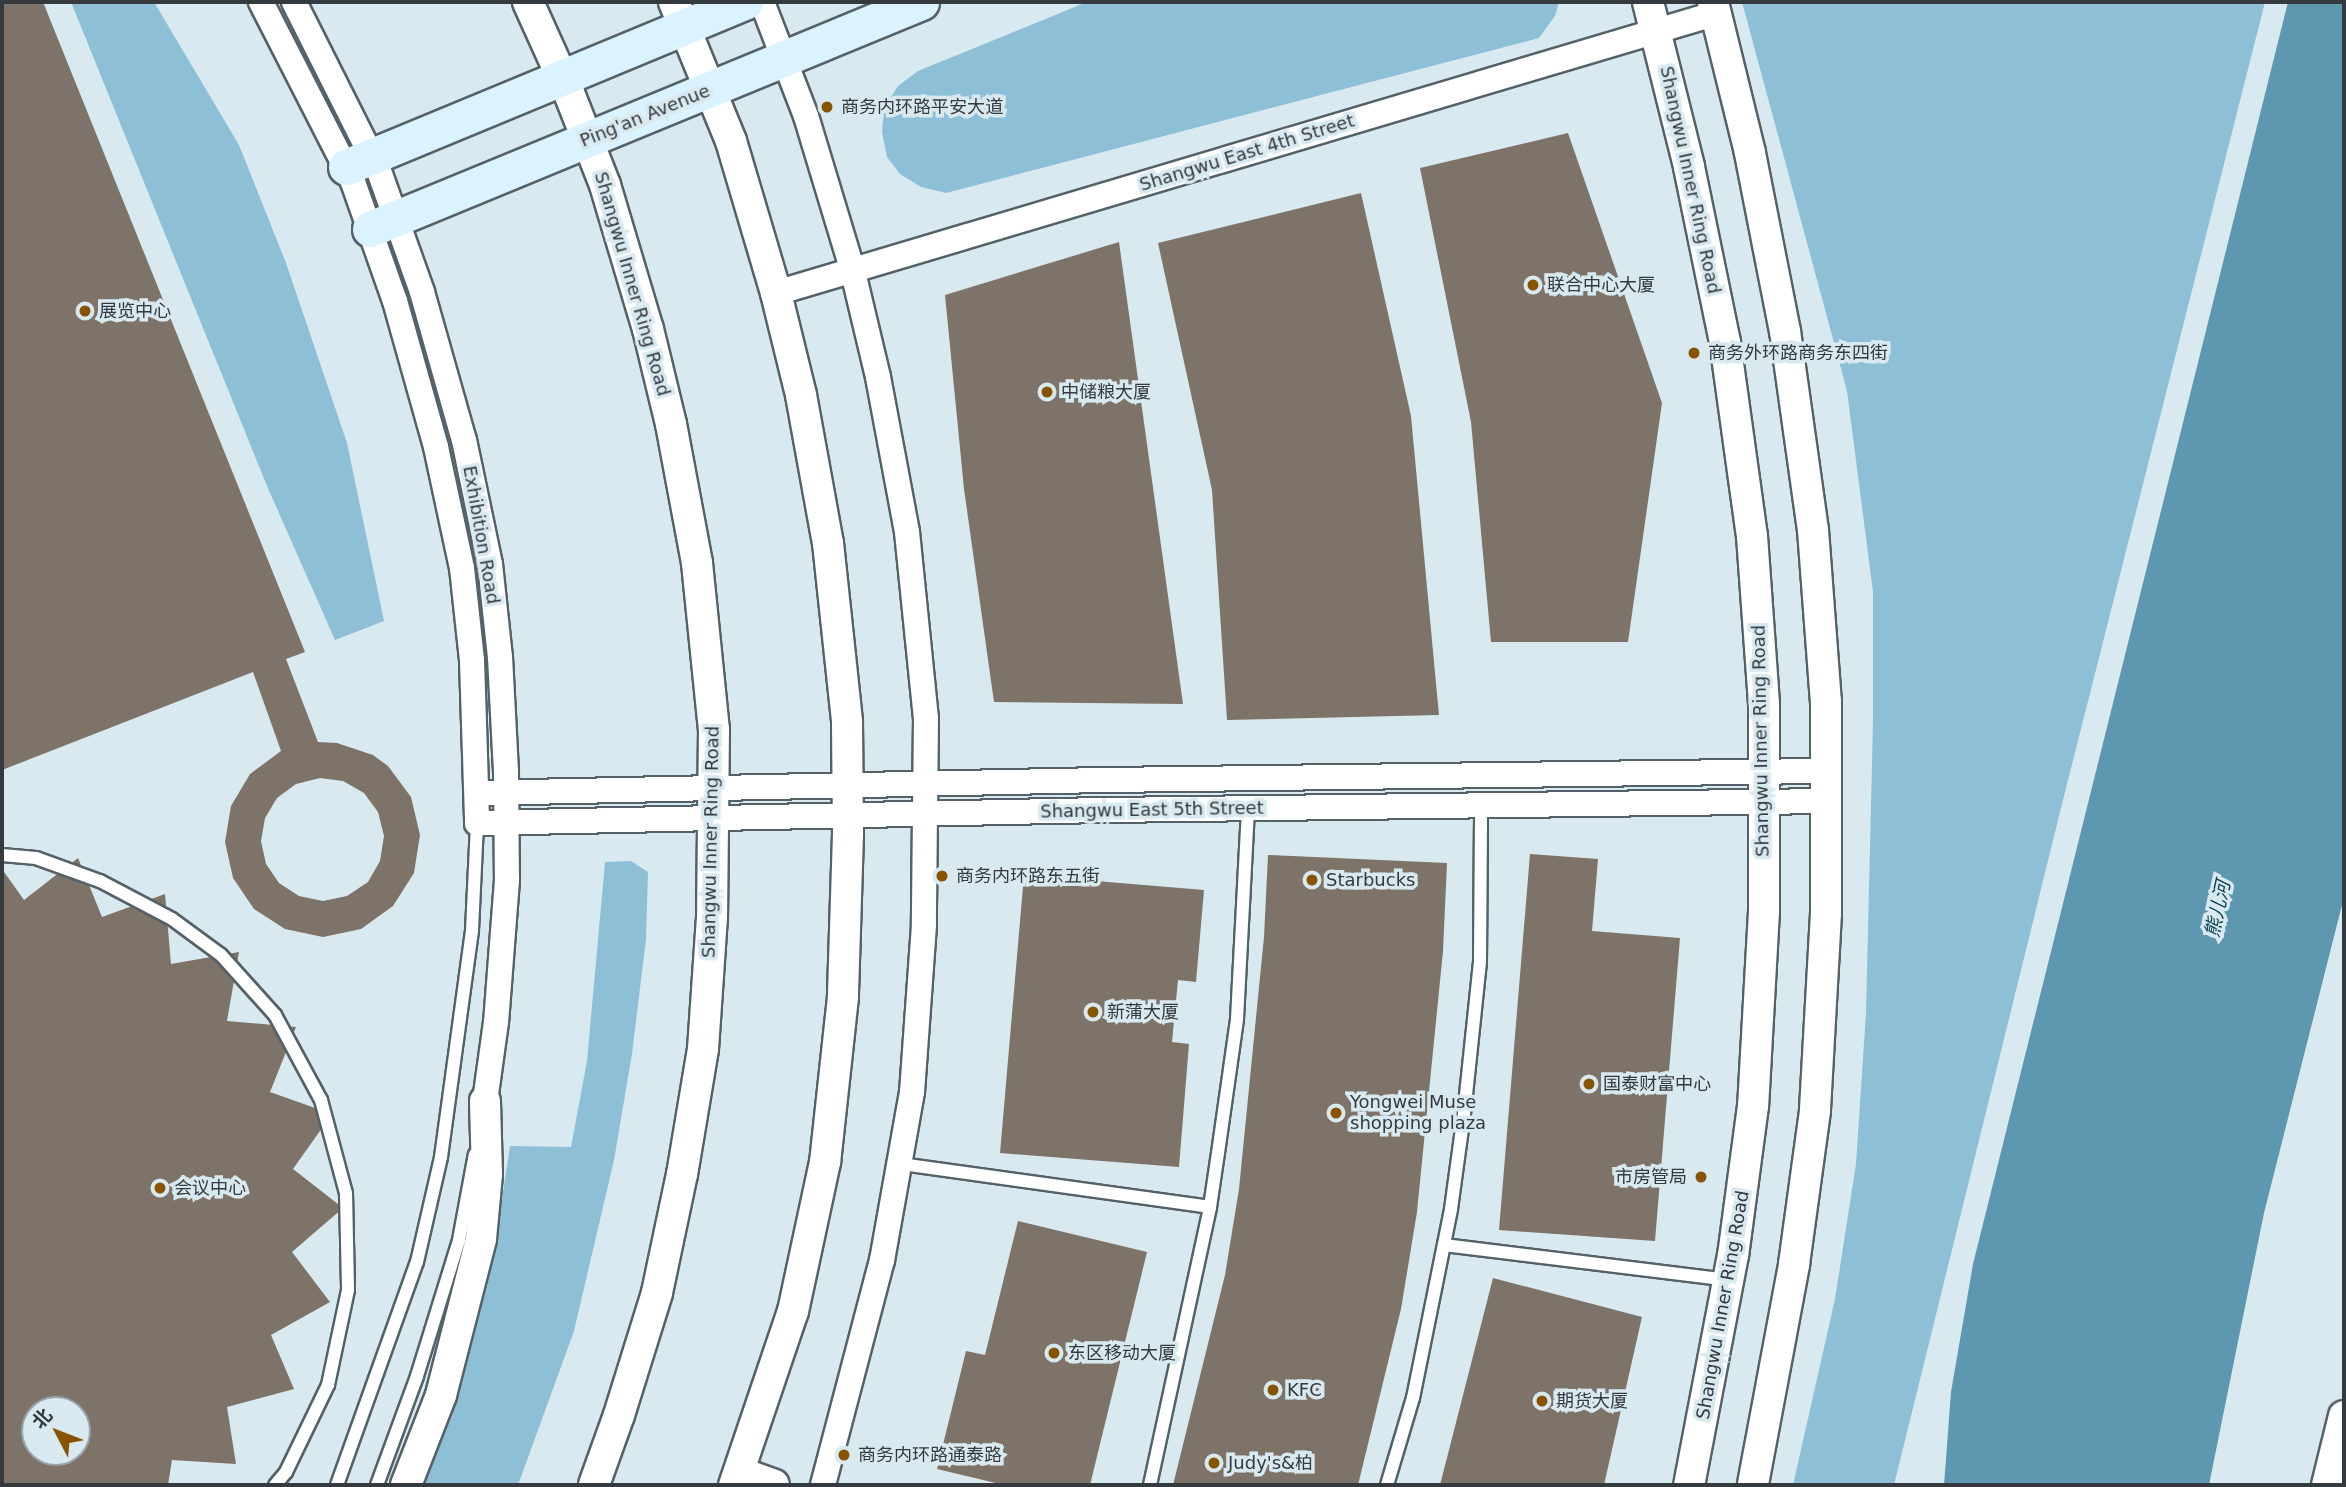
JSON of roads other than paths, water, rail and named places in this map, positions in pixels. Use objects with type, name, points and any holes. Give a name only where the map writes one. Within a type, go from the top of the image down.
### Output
[{"type":"main road","points":[[359,162],[562,78],[679,14],[745,2]]},
{"type":"main road","name":"Ping'an Avenue","points":[[383,224],[920,2]]},
{"type":"street","name":"Exhibition Road","points":[[261,2],[359,162]]},
{"type":"street","name":"Exhibition Road","points":[[294,2],[383,224],[438,345],[464,440],[487,552],[500,657],[507,792],[507,880],[496,1022],[485,1101]]},
{"type":"street","name":"Shangwu Inner Ring Road","points":[[528,2],[605,185],[648,329],[680,470],[697,563],[708,660],[715,788],[703,1049],[682,1174],[647,1329],[594,1485]]},
{"type":"street","points":[[762,2],[806,116],[853,272],[878,377],[907,532],[926,718],[924,925],[912,1091],[901,1164],[867,1326],[823,1485]]},
{"type":"street","points":[[1715,7],[1765,225],[1805,458],[1822,651],[1827,800],[1826,913],[1815,1111],[1794,1265],[1753,1485]]},
{"type":"street","name":"Shangwu East 4th Street","points":[[776,293],[853,272],[1653,16],[1715,7]]},
{"type":"street","points":[[679,14],[731,141],[776,293],[801,395],[828,544],[847,722],[848,815],[843,997],[825,1162],[793,1311],[736,1479],[774,1485]]},
{"type":"street","name":"Shangwu Inner Ring Road","points":[[1653,16],[1707,251],[1744,466],[1760,643],[1765,771],[1764,911],[1753,1106],[1729,1280],[1689,1485]]},
{"type":"street","name":"Exhibition Road","points":[[383,224],[462,568],[472,660],[477,823]]},
{"type":"street","name":"Shangwu East 5th Street","points":[[477,793],[927,783],[1826,771]]},
{"type":"street","name":"Shangwu East 5th Street","points":[[477,823],[927,813],[1827,800]]},
{"type":"street","points":[[406,1485],[441,1395],[481,1239],[487,1174],[485,1101]]},
{"type":"street","points":[[2327,1485],[2344,1416]]},
{"type":"lane","points":[[1387,1485],[1413,1398],[1444,1245],[1464,1114],[1480,961],[1482,805]]},
{"type":"lane","points":[[1150,1485],[1210,1207],[1237,1019],[1248,808]]},
{"type":"lane","points":[[337,1485],[417,1262],[441,1157],[472,930],[477,823]]},
{"type":"lane","points":[[2,855],[36,858],[100,881],[172,919],[221,955],[275,1015],[321,1100],[346,1193],[348,1290],[328,1385],[286,1472],[275,1485]]},
{"type":"lane","points":[[377,1485],[417,1376],[458,1240],[485,1101]]},
{"type":"lane","points":[[901,1164],[1210,1207]]},
{"type":"lane","points":[[1444,1245],[1729,1280]]},
{"type":"water","name":"熊儿河","points":[[2288,2],[2344,2],[2344,897],[2264,1213],[2209,1485],[1944,1485],[1951,1392],[1973,1264]]},
{"type":"place","name":"商务内环路平安大道","points":[[827,107]]},
{"type":"place","name":"联合中心大厦","points":[[1533,285]]},
{"type":"place","name":"展览中心","points":[[85,311]]},
{"type":"place","name":"商务外环路商务东四街","points":[[1694,353]]},
{"type":"place","name":"中储粮大厦","points":[[1047,392]]},
{"type":"place","name":"商务内环路东五街","points":[[942,876]]},
{"type":"place","name":"Starbucks","points":[[1312,880]]},
{"type":"place","name":"新蒲大厦","points":[[1093,1012]]},
{"type":"place","name":"国泰财富中心","points":[[1589,1084]]},
{"type":"place","name":"Yongwei Muse shopping plaza","points":[[1336,1113]]},
{"type":"place","name":"市房管局","points":[[1701,1177]]},
{"type":"place","name":"会议中心","points":[[160,1188]]},
{"type":"place","name":"东区移动大厦","points":[[1054,1353]]},
{"type":"place","name":"KFC","points":[[1273,1390]]},
{"type":"place","name":"期货大厦","points":[[1542,1401]]},
{"type":"place","name":"商务内环路通泰路","points":[[844,1455]]},
{"type":"place","name":"Judy's&柏","points":[[1214,1463]]}]
